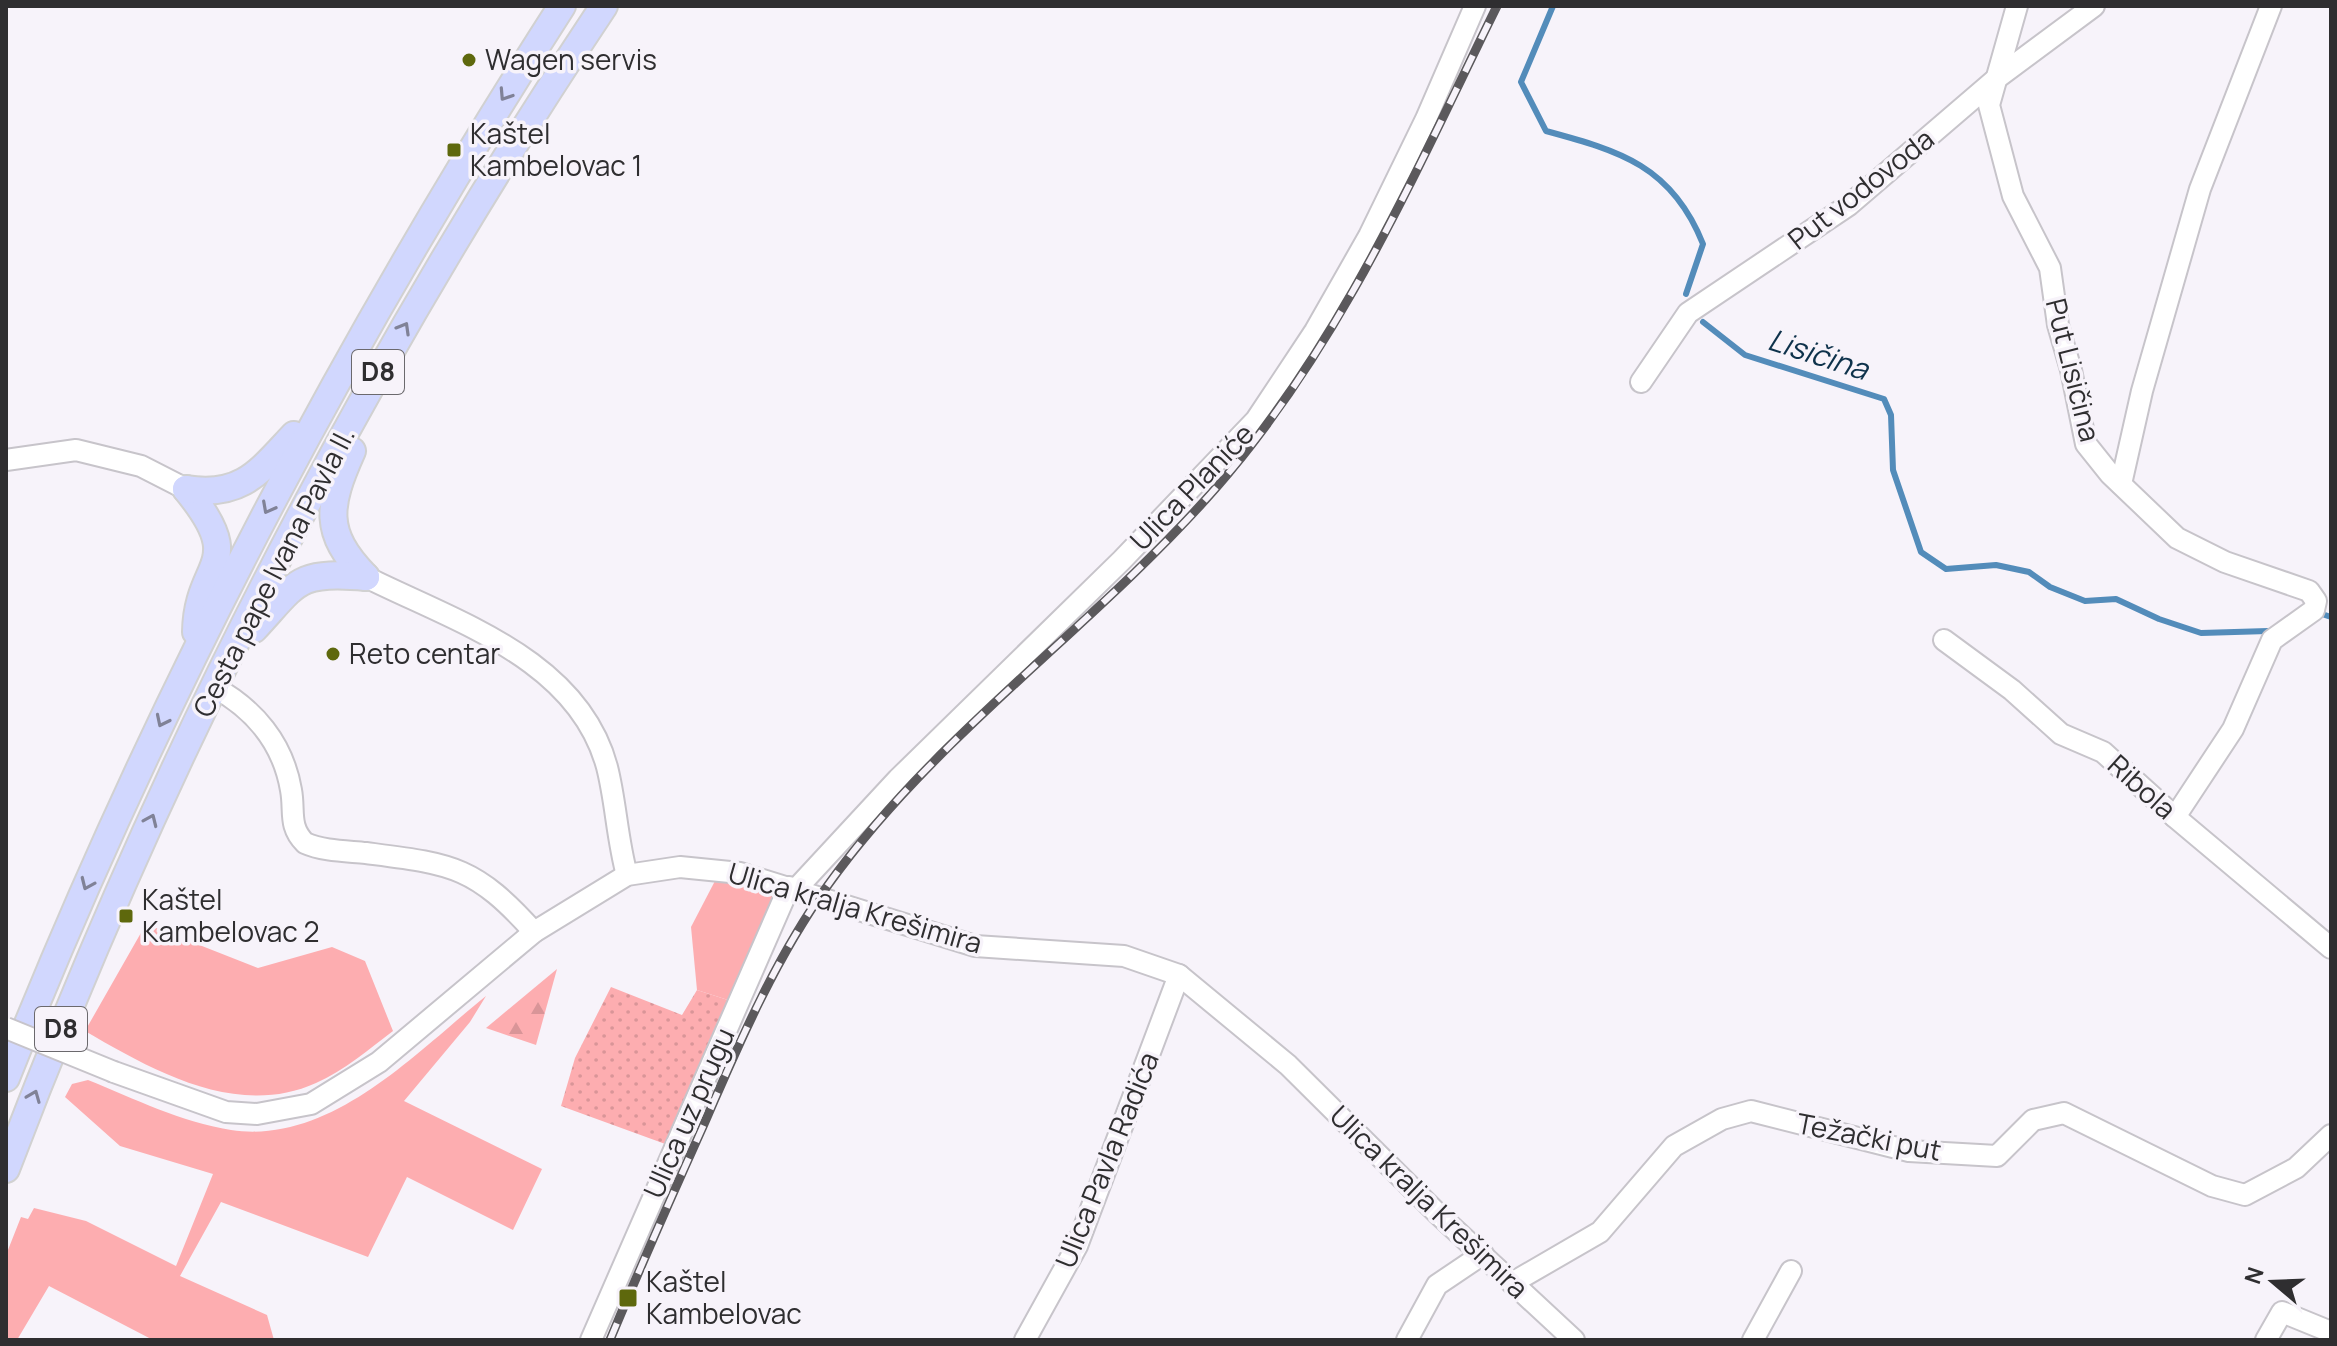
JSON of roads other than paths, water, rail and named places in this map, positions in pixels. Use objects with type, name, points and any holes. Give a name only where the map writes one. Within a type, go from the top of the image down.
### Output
[{"type":"main road","name":"Cesta pape Ivana Pavla II.","points":[[6,1078],[118,813],[196,651],[318,414],[431,215],[562,6]]},
{"type":"main road","name":"Cesta pape Ivana Pavla II.","points":[[6,1169],[86,968],[235,643],[355,413],[469,215],[604,6]]},
{"type":"main road","points":[[355,413],[352,452],[333,496],[332,517],[344,555],[366,577]]},
{"type":"main road","points":[[186,489],[207,493],[222,490],[259,474],[318,414]]},
{"type":"main road","points":[[186,489],[204,512],[219,549],[217,565],[202,597],[196,625],[196,651]]},
{"type":"main road","points":[[235,643],[253,631],[280,596],[295,584],[336,574],[366,577]]},
{"type":"street","name":"Ulica Planiće","points":[[793,888],[898,779],[1122,560],[1256,420],[1315,331],[1369,236],[1426,119],[1475,6]]},
{"type":"street","name":"Put Lisičina","points":[[2017,6],[1989,105],[2013,196],[2050,268],[2058,325],[2086,444],[2121,484],[2177,538],[2225,562],[2309,591],[2316,601],[2314,610],[2272,640],[2233,729],[2175,817]]},
{"type":"street","name":"Put vodovoda","points":[[1641,382],[1688,313],[1849,205],[1997,78],[2094,6]]},
{"type":"street","points":[[2121,484],[2142,391],[2200,189],[2271,6]]},
{"type":"street","points":[[6,460],[76,450],[141,466],[186,489]]},
{"type":"street","points":[[366,577],[532,661],[562,686],[582,712],[607,767],[627,875]]},
{"type":"street","name":"Ribola","points":[[1944,640],[2012,690],[2061,734],[2103,752],[2331,948]]},
{"type":"street","points":[[214,687],[241,702],[259,719],[272,739],[291,790],[294,829],[305,843],[428,860],[451,867],[482,881],[501,895],[534,932]]},
{"type":"street","name":"Ulica kralja Krešimira","points":[[6,1028],[114,1072],[226,1112],[257,1114],[311,1104],[379,1062],[534,932],[627,875],[656,868],[708,868],[793,888],[975,946],[1124,956],[1179,975],[1288,1065],[1438,1214],[1574,1340]]},
{"type":"street","name":"Ulica uz prugu","points":[[591,1340],[793,888]]},
{"type":"street","name":"Ulica Pavla Radića","points":[[1025,1340],[1077,1246],[1179,975]]},
{"type":"street","name":"Težački put","points":[[1512,1283],[1600,1232],[1674,1146],[1722,1119],[1751,1111],[1909,1151],[1997,1156],[2033,1120],[2064,1113],[2212,1186],[2245,1195],[2296,1168],[2331,1135]]},
{"type":"street","points":[[1407,1340],[1437,1285],[1483,1254]]},
{"type":"street","points":[[1753,1340],[1791,1271]]},
{"type":"street","points":[[2266,1340],[2282,1312],[2331,1332]]},
{"type":"waterway","points":[[1553,6],[1521,82],[1546,131],[1620,155],[1659,179],[1676,196],[1703,244],[1686,294]]},
{"type":"waterway","name":"Lisičina","points":[[1703,322],[1745,355],[1884,399],[1891,415],[1893,470],[1921,552],[1946,569],[1996,565],[2029,572],[2050,587],[2085,601],[2116,599],[2159,619],[2201,633],[2268,631]]},
{"type":"waterway","name":"Lisičina","points":[[2325,615],[2331,617]]},
{"type":"railway","points":[[610,1340],[743,1036],[774,973],[828,885],[871,830],[917,779],[1168,540],[1260,434],[1300,377],[1372,257],[1497,6]]},
{"type":"place","name":"Wagen servis","points":[[469,60]]},
{"type":"place","name":"Kaštel Kambelovac 1","points":[[454,150]]},
{"type":"place","name":"Reto centar","points":[[333,654]]},
{"type":"place","name":"Kaštel Kambelovac 2","points":[[126,916]]},
{"type":"place","name":"Kaštel Kambelovac","points":[[628,1298]]}]
